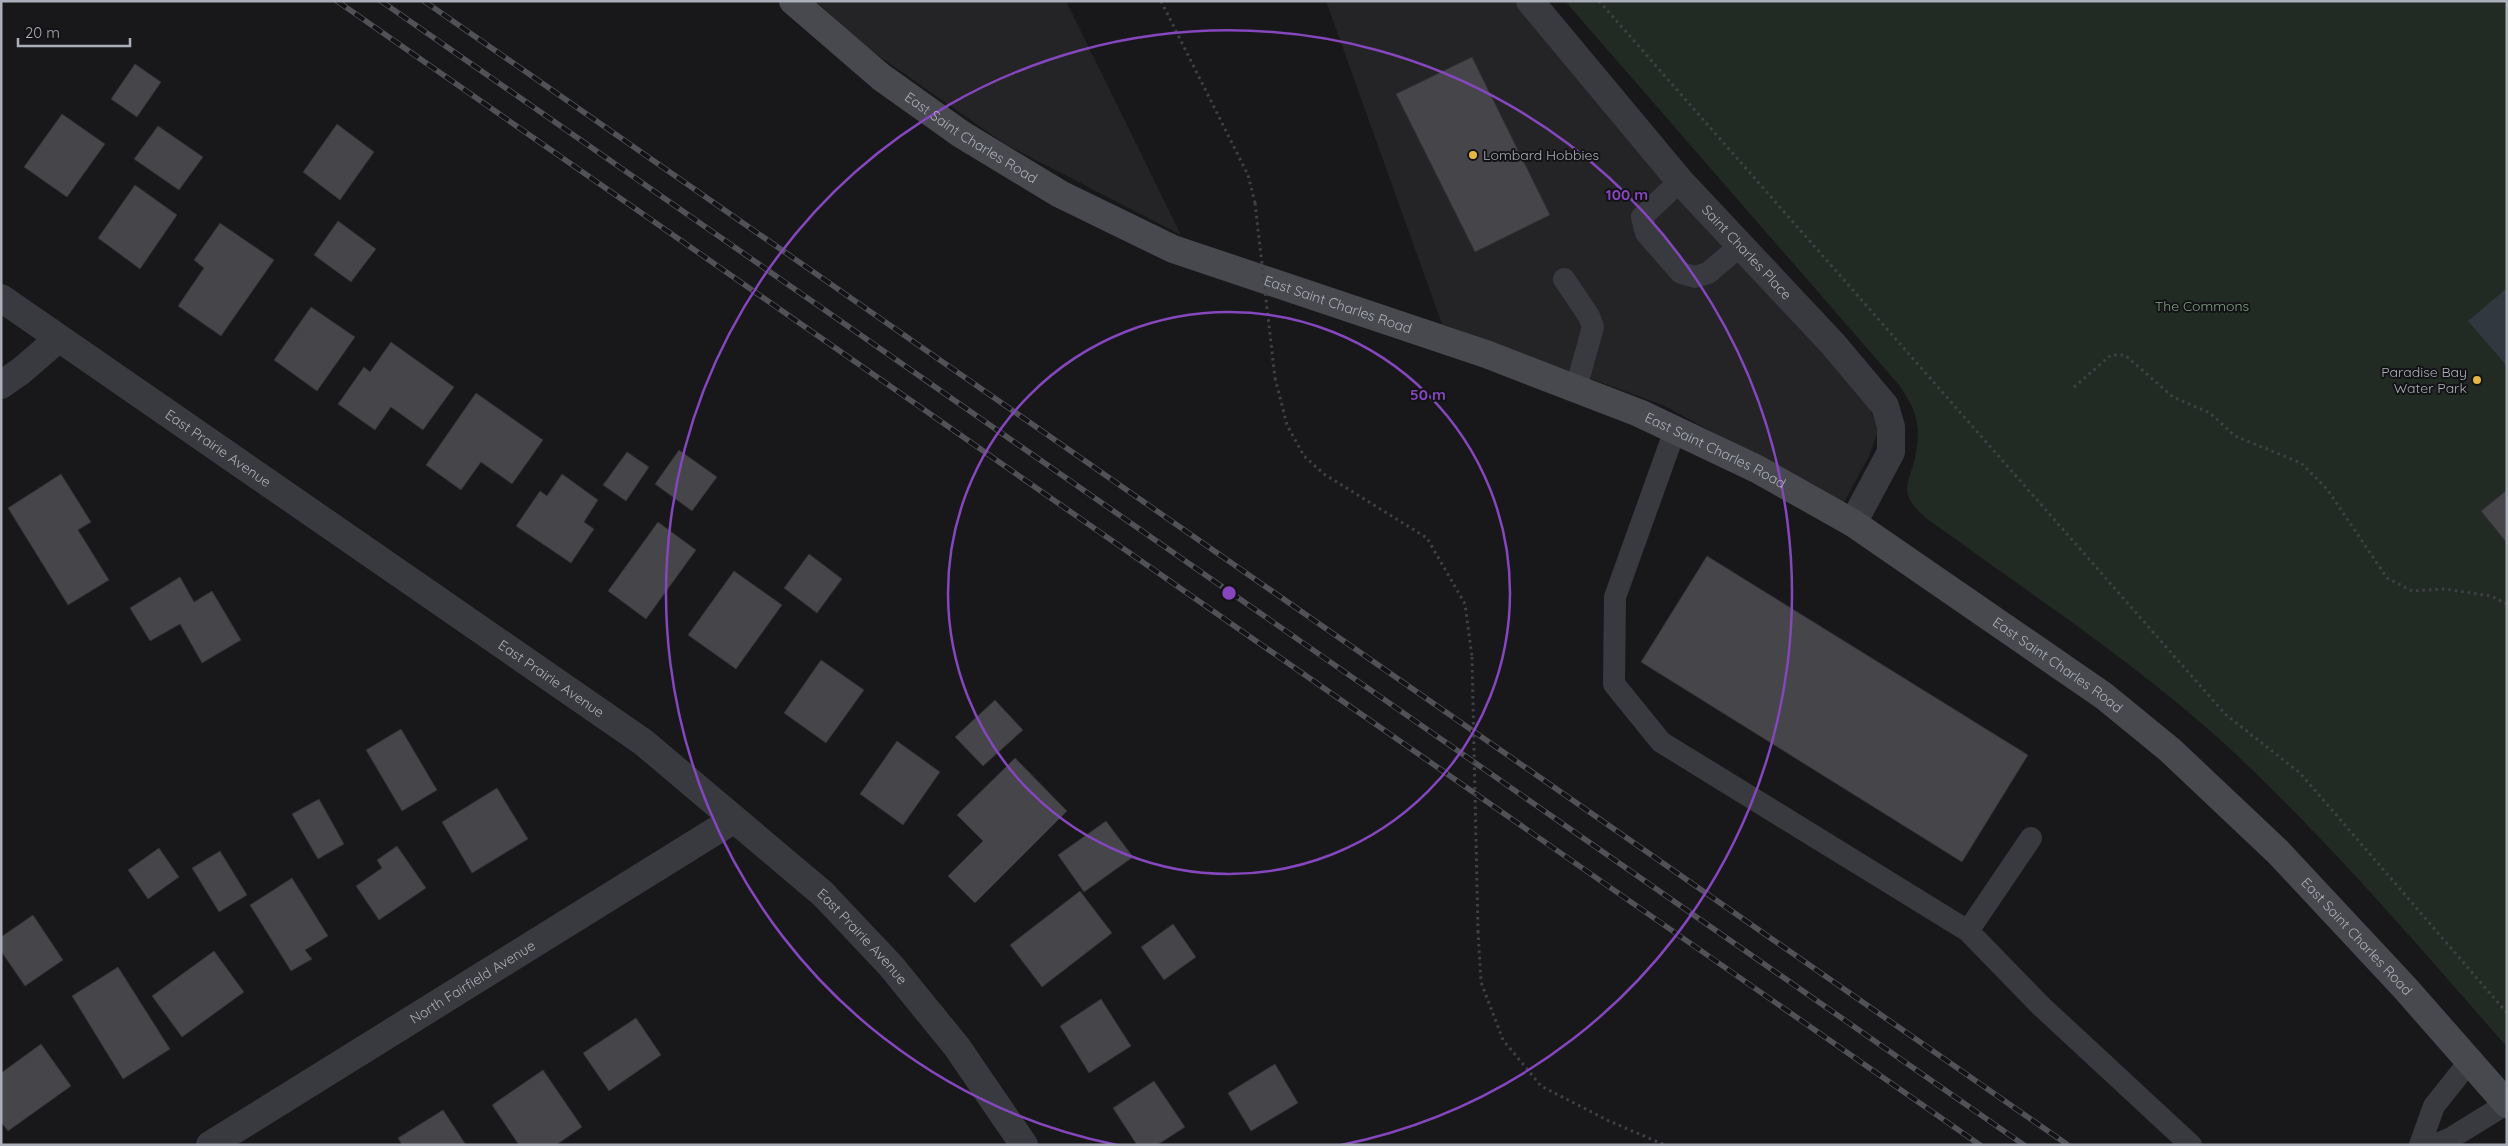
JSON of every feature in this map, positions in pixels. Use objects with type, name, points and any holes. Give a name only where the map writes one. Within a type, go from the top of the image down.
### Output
[{"type":"main road","name":"East Saint Charles Road","points":[[793,1],[881,77],[961,134],[1060,194],[1173,249],[1390,320],[1576,388],[1675,430],[1757,469],[1853,523],[2104,696],[2170,750],[2278,852],[2405,988],[2506,1104]]},
{"type":"street","name":"Saint Charles Place","points":[[1530,1],[1680,181],[1833,344],[1885,406],[1891,427],[1891,452],[1853,523]]},
{"type":"street","name":"East Prairie Avenue","points":[[1,298],[643,742],[733,820],[823,894],[891,966],[957,1047],[1024,1145]]},
{"type":"street","points":[[1,385],[21,371],[58,338]]},
{"type":"street","name":"North Fairfield Avenue","points":[[210,1145],[733,820]]},
{"type":"lane","points":[[1680,181],[1642,217],[1646,234],[1680,273],[1695,277],[1708,273],[1741,245]]},
{"type":"lane","points":[[1564,279],[1589,316],[1593,327],[1576,388]]},
{"type":"lane","points":[[1675,430],[1614,597],[1614,684],[1661,742],[1968,931],[2041,1006],[2191,1145]]},
{"type":"lane","points":[[1968,931],[2031,838]]},
{"type":"lane","points":[[2420,1145],[2434,1106],[2470,1062]]},
{"type":"lane","points":[[2435,1145],[2451,1138],[2506,1104]]},
{"type":"path","points":[[1161,1],[1248,175],[1255,203],[1275,378],[1287,425],[1304,456],[1324,474],[1427,538],[1465,604],[1472,657],[1478,932],[1481,982],[1503,1040],[1540,1086],[1609,1122],[1664,1145]]},
{"type":"path","points":[[1599,1],[2225,714],[2300,773],[2507,1013]]},
{"type":"path","points":[[2074,386],[2111,355],[2125,355],[2173,397],[2210,414],[2235,436],[2301,462],[2328,489],[2387,578],[2412,591],[2445,589],[2491,596],[2507,604]]},
{"type":"shaded area","points":[[816,1],[1066,1],[1181,235],[1005,144],[866,47]]},
{"type":"shaded area","points":[[1326,1],[1521,1],[1868,403],[1878,431],[1869,456],[1843,504],[1665,406],[1442,324]]},
{"type":"shaded area","points":[[2507,288],[2507,366],[2468,321]]},
{"type":"green space","name":"The Commons","points":[[1565,1],[2507,1],[2507,1047],[2335,854],[2226,745],[2154,684],[1916,509],[1909,498],[1907,489],[1918,440],[1917,421],[1899,385]]},
{"type":"building","name":"Lombard Hobbies","points":[[1472,57],[1550,215],[1475,252],[1396,94]]},
{"type":"building","points":[[135,64],[161,82],[137,117],[111,99]]},
{"type":"building","points":[[62,114],[105,144],[67,197],[24,167]]},
{"type":"building","points":[[337,124],[374,152],[340,200],[303,172]]},
{"type":"building","points":[[158,126],[203,157],[179,190],[134,159]]},
{"type":"building","points":[[135,185],[177,215],[140,269],[98,238]]},
{"type":"building","points":[[338,221],[376,249],[351,282],[314,255]]},
{"type":"building","points":[[220,223],[274,260],[221,336],[178,306],[204,268],[194,260]]},
{"type":"building","points":[[311,307],[355,337],[317,391],[274,360]]},
{"type":"building","points":[[391,342],[454,387],[423,430],[391,407],[375,430],[338,404],[364,367],[370,372]]},
{"type":"building","points":[[476,393],[543,440],[512,484],[481,462],[461,490],[426,465]]},
{"type":"building","points":[[679,450],[717,477],[692,511],[655,484]]},
{"type":"building","points":[[627,452],[649,467],[626,501],[603,485]]},
{"type":"building","points":[[61,474],[91,522],[78,530],[109,580],[68,605],[8,508]]},
{"type":"building","points":[[562,474],[598,500],[584,522],[594,529],[571,563],[516,526],[540,491],[547,496]]},
{"type":"building","points":[[2507,490],[2507,543],[2481,511]]},
{"type":"building","points":[[658,522],[696,550],[646,619],[608,591]]},
{"type":"building","points":[[809,554],[842,579],[817,613],[784,588]]},
{"type":"building","points":[[1707,556],[2028,755],[1962,862],[1641,662]]},
{"type":"building","points":[[734,571],[782,605],[736,669],[688,635]]},
{"type":"building","points":[[180,577],[194,602],[212,591],[241,640],[202,663],[180,624],[150,641],[130,608]]},
{"type":"building","points":[[821,660],[864,690],[826,743],[784,713]]},
{"type":"building","points":[[995,700],[1023,730],[983,766],[955,737]]},
{"type":"building","points":[[401,729],[437,790],[402,811],[366,750]]},
{"type":"building","points":[[897,741],[940,772],[903,825],[860,794]]},
{"type":"building","points":[[1015,758],[1067,811],[975,903],[948,876],[983,841],[957,815]]},
{"type":"building","points":[[497,788],[528,839],[472,873],[442,822]]},
{"type":"building","points":[[319,799],[344,844],[318,859],[292,814]]},
{"type":"building","points":[[1106,821],[1133,857],[1084,892],[1058,855]]},
{"type":"building","points":[[397,846],[426,888],[379,920],[356,886],[382,868],[377,860]]},
{"type":"building","points":[[159,848],[179,877],[148,899],[128,870]]},
{"type":"building","points":[[220,851],[247,895],[219,912],[192,868]]},
{"type":"building","points":[[292,878],[328,936],[305,950],[312,959],[291,971],[250,905]]},
{"type":"building","points":[[1080,891],[1112,933],[1042,987],[1010,945]]},
{"type":"building","points":[[33,915],[63,960],[25,986],[1,951],[1,937]]},
{"type":"building","points":[[1173,924],[1196,957],[1164,980],[1141,947]]},
{"type":"building","points":[[214,951],[244,992],[182,1037],[152,996]]},
{"type":"building","points":[[118,967],[170,1049],[123,1079],[72,996]]},
{"type":"building","points":[[1101,999],[1131,1046],[1089,1073],[1060,1026]]},
{"type":"building","points":[[636,1018],[661,1055],[609,1091],[583,1053]]},
{"type":"building","points":[[41,1044],[71,1086],[8,1131],[1,1122],[1,1073]]},
{"type":"building","points":[[1275,1064],[1298,1103],[1251,1131],[1228,1093]]},
{"type":"building","points":[[543,1070],[582,1127],[556,1145],[519,1145],[492,1105]]},
{"type":"building","points":[[1154,1081],[1185,1127],[1157,1145],[1137,1145],[1113,1108]]},
{"type":"building","points":[[443,1110],[466,1145],[402,1145],[398,1138]]},
{"type":"railway","points":[[337,1],[1980,1145]]},
{"type":"railway","points":[[381,1],[2024,1145]]},
{"type":"railway","points":[[424,1],[2068,1145]]},
{"type":"place","name":"Lombard Hobbies","points":[[1473,155]]},
{"type":"place","name":"Paradise Bay Water Park","points":[[2477,380]]}]
